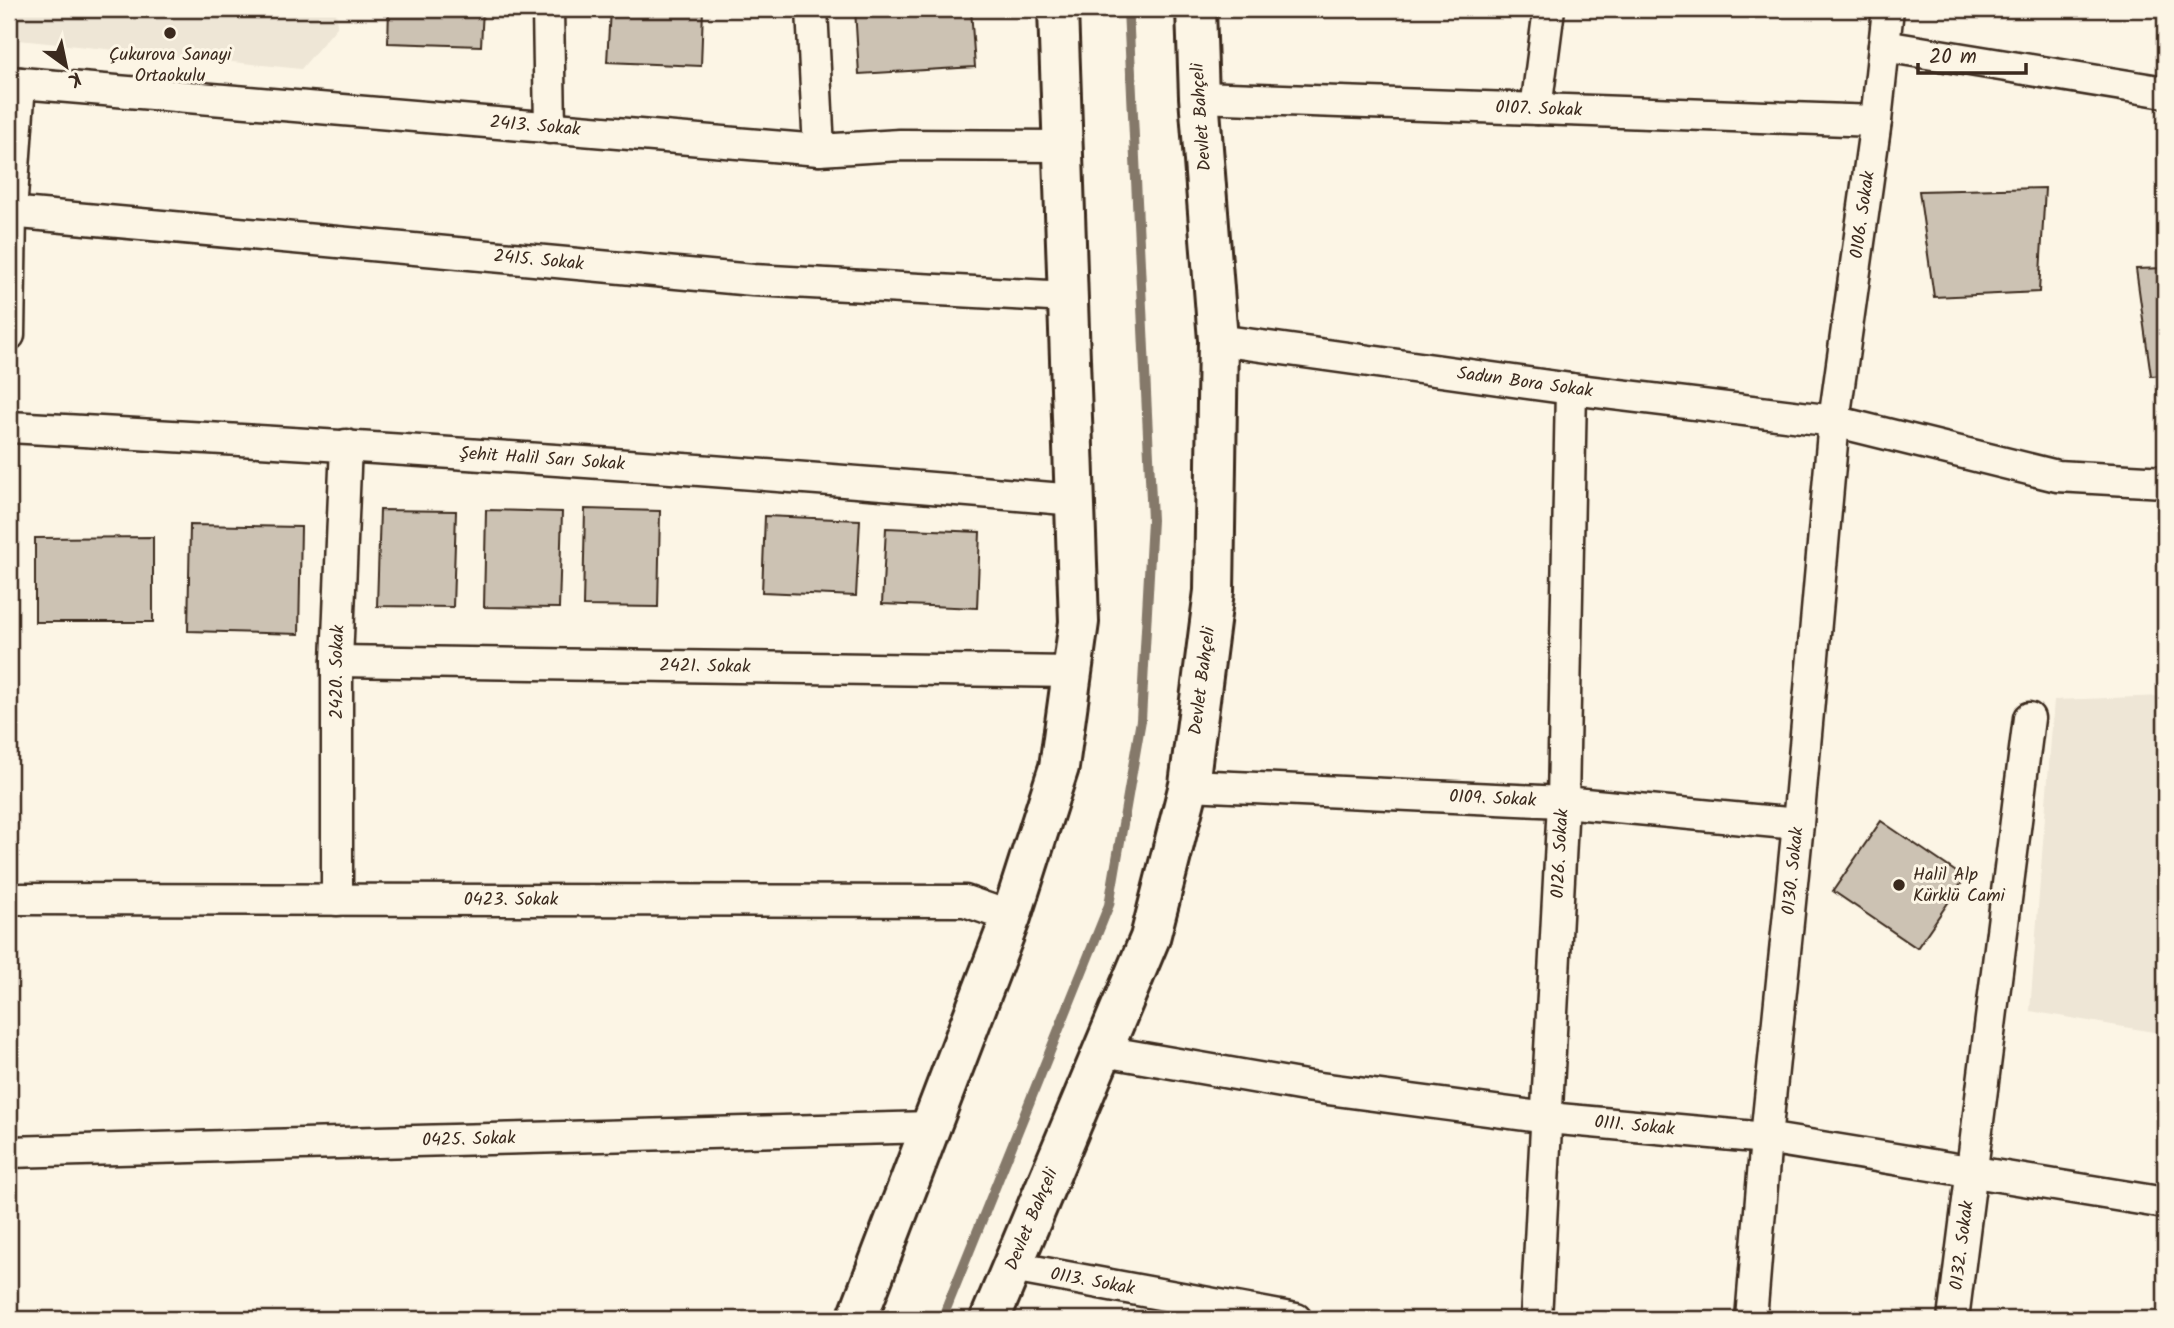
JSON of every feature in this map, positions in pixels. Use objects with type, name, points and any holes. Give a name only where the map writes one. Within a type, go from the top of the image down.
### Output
[{"type":"street","points":[[548,9],[550,128]]},
{"type":"street","points":[[812,9],[819,150]]},
{"type":"street","points":[[857,1319],[1011,917],[1059,767],[1079,622],[1058,9]]},
{"type":"street","name":"Devlet Bahçeli","points":[[990,1319],[1150,937],[1189,785],[1214,590],[1218,340],[1199,97],[1196,9]]},
{"type":"street","points":[[1536,109],[1549,9]]},
{"type":"street","name":"0106. Sokak","points":[[1834,421],[1876,121],[1888,9]]},
{"type":"street","points":[[1884,46],[2165,92]]},
{"type":"street","points":[[9,335],[14,83]]},
{"type":"street","name":"2413. Sokak","points":[[14,83],[819,150],[900,145],[1063,146]]},
{"type":"street","name":"0107. Sokak","points":[[1199,97],[1876,121]]},
{"type":"street","name":"2415. Sokak","points":[[10,212],[753,280],[1068,298]]},
{"type":"street","name":"Sadun Bora Sokak","points":[[1218,340],[1571,389],[1834,421],[2057,476],[2165,482]]},
{"type":"street","name":"0126. Sokak","points":[[1536,1319],[1563,802],[1571,389]]},
{"type":"street","name":"0130. Sokak","points":[[1751,1319],[1834,421]]},
{"type":"street","name":"Şehit Halil Sarı Sokak","points":[[9,427],[346,445],[858,481],[1075,500]]},
{"type":"street","name":"2420. Sokak","points":[[337,900],[337,661],[346,445]]},
{"type":"street","name":"2421. Sokak","points":[[337,661],[1072,672]]},
{"type":"street","name":"0132. Sokak","points":[[1952,1319],[2029,718]]},
{"type":"street","name":"0109. Sokak","points":[[1189,785],[1563,802],[1798,824]]},
{"type":"street","name":"0423. Sokak","points":[[9,899],[965,901],[1011,917]]},
{"type":"street","name":"0111. Sokak","points":[[1103,1051],[1305,1086],[1548,1118],[1766,1138],[2165,1203]]},
{"type":"street","name":"0425. Sokak","points":[[9,1152],[931,1127]]},
{"type":"street","name":"0113. Sokak","points":[[1012,1266],[1296,1319]]},
{"type":"shaded area","name":"Çukurova Sanayi Ortaokulu","points":[[9,9],[336,9],[337,27],[301,69],[9,39]]},
{"type":"shaded area","points":[[2165,696],[2165,1034],[2030,1011],[2054,700]]},
{"type":"building","points":[[389,9],[483,9],[481,46],[388,43]]},
{"type":"building","points":[[610,9],[703,9],[701,66],[607,62]]},
{"type":"building","points":[[855,9],[971,9],[975,67],[859,74]]},
{"type":"building","points":[[2045,188],[2039,292],[1934,297],[1919,191]]},
{"type":"building","points":[[2165,268],[2165,375],[2151,376],[2136,269]]},
{"type":"building","points":[[585,509],[660,511],[658,607],[583,606]]},
{"type":"building","points":[[380,510],[456,511],[453,607],[377,606]]},
{"type":"building","points":[[486,510],[562,512],[559,608],[484,607]]},
{"type":"building","points":[[765,516],[860,520],[856,596],[762,592]]},
{"type":"building","points":[[190,525],[301,527],[299,634],[188,631]]},
{"type":"building","points":[[886,528],[980,532],[977,608],[882,604]]},
{"type":"building","points":[[153,537],[153,622],[35,622],[35,538]]},
{"type":"building","name":"Halil Alp Kürklü Cami","points":[[1881,821],[1965,878],[1917,948],[1833,891]]},
{"type":"waterway","points":[[942,1319],[1109,905],[1141,720],[1152,520],[1128,9]]},
{"type":"place","name":"Çukurova Sanayi Ortaokulu","points":[[170,33]]},
{"type":"place","name":"Halil Alp Kürklü Cami","points":[[1899,885]]}]
